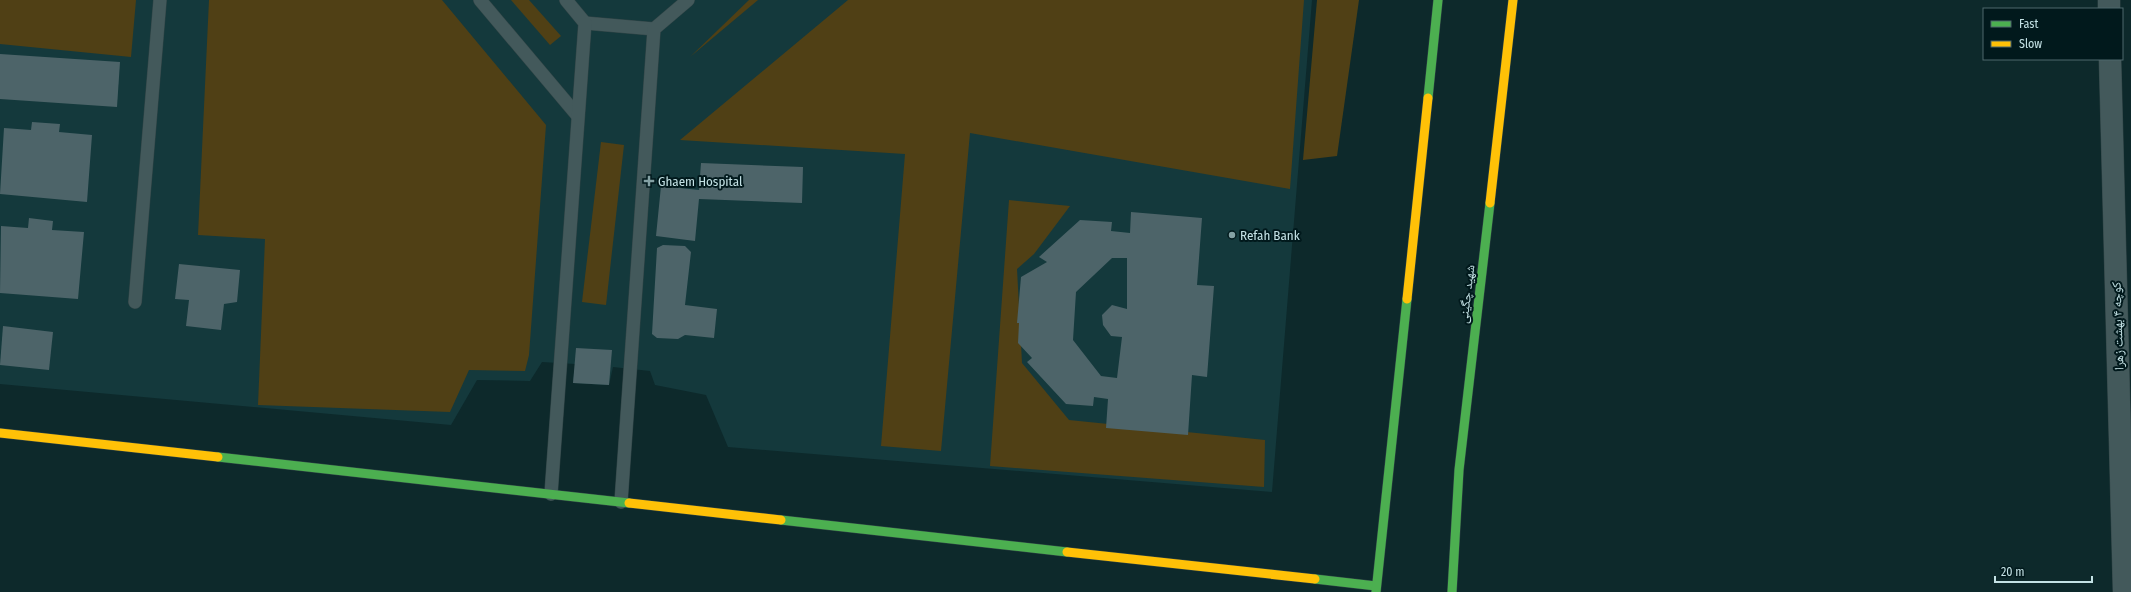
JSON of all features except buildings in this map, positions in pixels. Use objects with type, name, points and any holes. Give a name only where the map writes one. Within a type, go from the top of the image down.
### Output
[{"type":"street","points":[[0,433],[551,494],[1376,589],[1438,0]]},
{"type":"street","name":"شهید چگینی","points":[[1452,592],[1459,470],[1513,0]]},
{"type":"street","name":"کوچه ۴ بهشت زهرا","points":[[2110,60],[2124,592]]},
{"type":"lane","points":[[135,302],[160,0]]},
{"type":"lane","points":[[480,0],[577,115]]},
{"type":"lane","points":[[551,494],[577,115],[585,23],[566,0]]},
{"type":"lane","points":[[585,23],[654,29],[688,0]]},
{"type":"lane","points":[[621,502],[654,29]]},
{"type":"shaded area","name":"Ghaem Hospital","points":[[0,0],[1312,0],[1272,492],[728,447],[706,395],[655,385],[650,371],[613,367],[609,385],[573,383],[575,364],[542,362],[530,381],[477,380],[451,425],[0,384]]},
{"type":"shaded area","points":[[0,0],[136,0],[131,57],[0,44]]},
{"type":"shaded area","points":[[209,0],[442,0],[546,125],[529,355],[525,371],[469,370],[450,412],[258,405],[265,239],[198,235]]},
{"type":"shaded area","points":[[511,0],[529,0],[561,36],[550,45]]},
{"type":"shaded area","points":[[749,0],[758,0],[690,57]]},
{"type":"shaded area","points":[[848,0],[1304,0],[1290,189],[970,133],[941,451],[881,446],[905,154],[680,140]]},
{"type":"shaded area","points":[[1317,0],[1359,0],[1337,156],[1303,160]]},
{"type":"shaded area","points":[[601,142],[624,145],[606,305],[582,302]]},
{"type":"shaded area","points":[[1009,200],[1070,206],[1034,254],[1017,269],[1022,363],[1069,420],[1265,440],[1264,487],[990,466]]},
{"type":"traffic: fast","points":[[1428,98],[1438,0]]},
{"type":"traffic: fast","points":[[1452,592],[1459,470],[1490,203]]},
{"type":"traffic: fast","points":[[1376,592],[1407,299]]},
{"type":"traffic: fast","points":[[218,457],[629,503]]},
{"type":"traffic: fast","points":[[781,520],[1067,552]]},
{"type":"traffic: fast","points":[[1315,579],[1376,586]]},
{"type":"traffic: slow","points":[[1490,203],[1513,0]]},
{"type":"traffic: slow","points":[[1407,299],[1428,98]]},
{"type":"traffic: slow","points":[[0,433],[218,457]]},
{"type":"traffic: slow","points":[[629,503],[781,520]]},
{"type":"traffic: slow","points":[[1067,552],[1315,579]]},
{"type":"place","name":"Ghaem Hospital","points":[[649,181]]},
{"type":"place","name":"Refah Bank","points":[[1232,235]]}]
